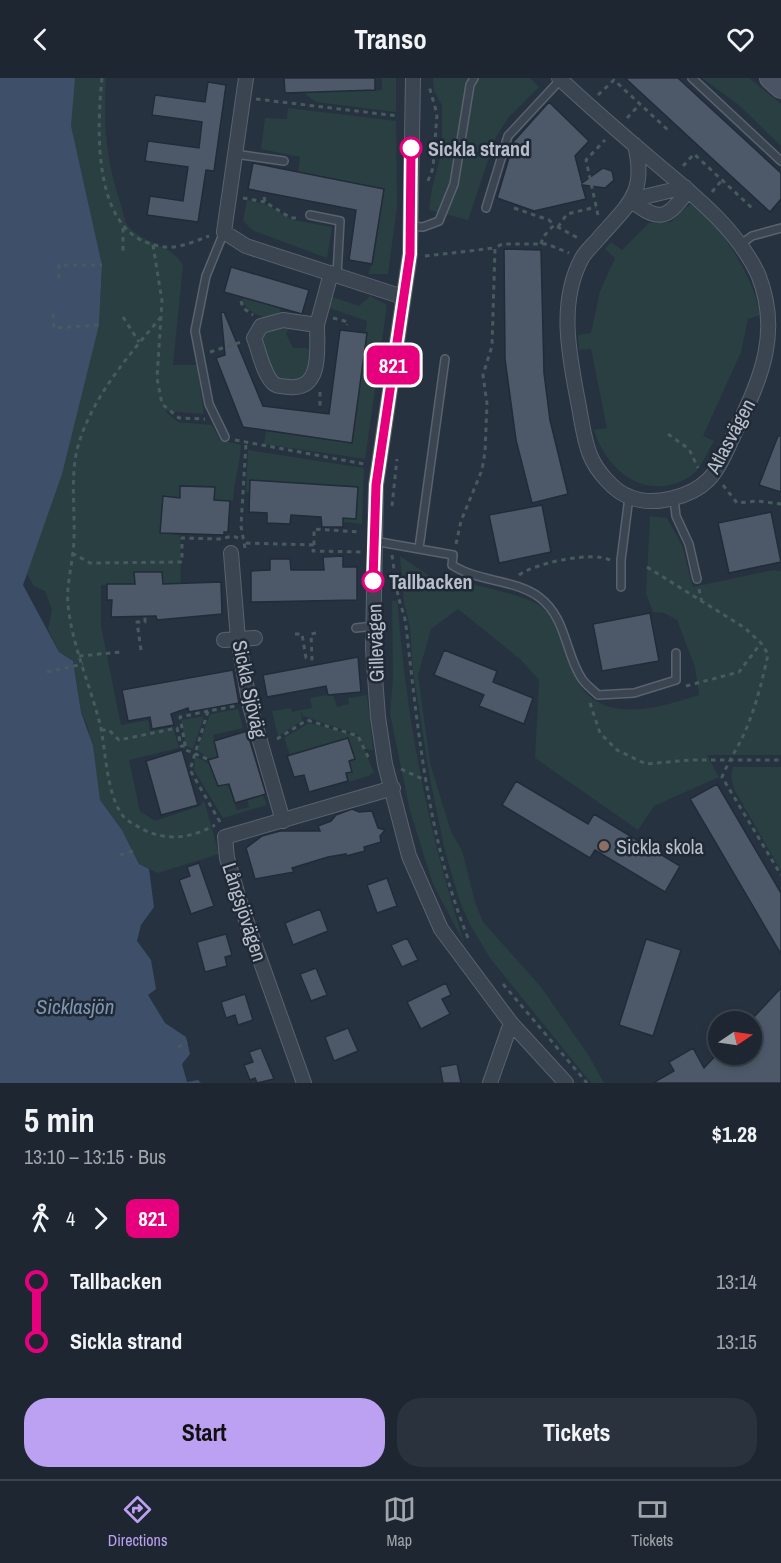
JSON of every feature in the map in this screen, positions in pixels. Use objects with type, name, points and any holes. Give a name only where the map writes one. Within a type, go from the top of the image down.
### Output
[{"type":"main road","points":[[770,78],[781,88]]},
{"type":"street","points":[[246,78],[224,232],[246,246],[403,297]]},
{"type":"street","name":"Gillevägen","points":[[413,78],[416,226],[403,297],[369,536],[378,717],[385,764],[409,856],[441,929],[511,1023],[566,1083]]},
{"type":"street","name":"Atlasvägen","points":[[560,79],[686,189],[741,244],[759,276],[766,297],[771,343],[761,377],[727,449],[708,479],[674,498],[659,501],[628,497]]},
{"type":"street","points":[[628,497],[600,473],[590,456],[568,346],[567,321],[569,296],[582,257],[631,200],[639,185],[640,169],[635,145]]},
{"type":"street","points":[[631,200],[686,189]]},
{"type":"street","points":[[631,200],[647,213],[659,216],[675,209],[686,189]]},
{"type":"street","points":[[317,325],[283,320],[261,326],[254,338],[270,380],[276,386],[300,388],[310,382],[316,370],[317,325],[334,274]]},
{"type":"street","name":"Sickla Sjöväg","points":[[231,553],[238,639],[250,706],[283,821]]},
{"type":"street","points":[[224,640],[255,638]]},
{"type":"street","name":"Långsjövägen","points":[[304,1083],[241,906],[224,845],[225,837],[393,788]]},
{"type":"street","points":[[490,1083],[511,1023]]},
{"type":"lane","points":[[416,226],[440,221],[454,184],[470,85],[474,78]]},
{"type":"lane","points":[[692,78],[781,161]]},
{"type":"lane","points":[[486,208],[508,136],[560,79]]},
{"type":"lane","points":[[236,154],[284,161]]},
{"type":"lane","points":[[310,215],[340,221],[334,274]]},
{"type":"lane","points":[[741,244],[752,236],[781,228]]},
{"type":"lane","points":[[224,232],[206,276],[195,331],[213,417],[225,437]]},
{"type":"lane","points":[[419,548],[445,359]]},
{"type":"lane","points":[[621,587],[621,560],[628,497]]},
{"type":"lane","points":[[674,498],[676,516],[689,544],[697,579]]},
{"type":"lane","points":[[369,536],[390,543],[453,555],[452,565],[464,572],[516,587],[539,597],[554,615],[565,634],[581,678],[598,695],[634,693],[676,680],[676,653]]},
{"type":"lane","points":[[356,628],[373,626]]},
{"type":"path","points":[[102,78],[98,145],[103,174],[116,216],[123,226],[143,242],[173,248],[224,232]]},
{"type":"path","points":[[426,185],[433,168],[437,114],[427,78]]},
{"type":"path","points":[[598,95],[614,80],[668,130]]},
{"type":"path","points":[[244,97],[403,116]]},
{"type":"path","points":[[625,120],[640,104]]},
{"type":"path","points":[[598,215],[586,160],[605,140]]},
{"type":"path","points":[[680,170],[694,154],[752,208]]},
{"type":"path","points":[[709,195],[722,180]]},
{"type":"path","points":[[229,195],[265,202],[291,218],[302,219],[310,215]]},
{"type":"path","points":[[264,197],[265,202]]},
{"type":"path","points":[[514,207],[549,220],[579,239]]},
{"type":"path","points":[[541,244],[543,237],[567,214],[596,207]]},
{"type":"path","points":[[123,226],[123,252]]},
{"type":"path","points":[[416,226],[421,256],[495,248],[502,244],[552,245],[571,254]]},
{"type":"path","points":[[153,245],[161,316],[157,378],[162,404],[178,418],[213,417]]},
{"type":"path","points":[[453,555],[461,521],[482,470],[487,404],[483,375],[492,346],[495,248]]},
{"type":"path","points":[[59,278],[59,265],[102,265]]},
{"type":"path","points":[[53,314],[54,328],[99,325]]},
{"type":"path","points":[[161,316],[108,385],[79,444],[73,470],[72,553],[68,606],[79,656],[101,730],[110,781],[123,816],[149,832],[171,838],[199,834],[209,828]]},
{"type":"path","points":[[123,317],[139,342]]},
{"type":"path","points":[[200,355],[254,338]]},
{"type":"path","points":[[668,434],[689,449],[701,472]]},
{"type":"path","points":[[225,437],[246,443],[368,464]]},
{"type":"path","points":[[241,508],[246,443]]},
{"type":"path","points":[[392,515],[397,455]]},
{"type":"path","points":[[722,483],[736,503],[757,501],[781,504]]},
{"type":"path","points":[[365,552],[313,551],[314,529],[369,536]]},
{"type":"path","points":[[72,553],[90,563],[182,562],[182,538],[219,539],[233,536],[245,543],[314,545]]},
{"type":"path","points":[[390,543],[397,594],[406,623],[411,679],[441,859],[452,897],[470,944]]},
{"type":"path","points":[[530,567],[591,555],[609,559]]},
{"type":"path","points":[[647,567],[745,628],[761,643],[768,654],[761,687],[740,742],[722,777],[781,875]]},
{"type":"path","points":[[141,650],[137,622],[145,622],[145,617]]},
{"type":"path","points":[[295,634],[302,634],[306,658],[312,659],[311,634],[316,633]]},
{"type":"path","points":[[666,684],[690,687],[739,672],[761,643]]},
{"type":"path","points":[[79,656],[121,652]]},
{"type":"path","points":[[47,672],[83,664]]},
{"type":"path","points":[[581,678],[600,733],[617,750],[646,764],[781,760]]},
{"type":"path","points":[[207,759],[186,750],[180,717],[242,705]]},
{"type":"path","points":[[208,711],[190,770],[220,822]]},
{"type":"path","points":[[277,739],[307,720],[358,736],[373,767]]},
{"type":"path","points":[[101,730],[109,730],[119,740],[177,728],[181,746],[185,746]]},
{"type":"path","points":[[404,770],[427,781]]},
{"type":"path","points":[[120,855],[133,851]]},
{"type":"path","points":[[497,977],[587,1083]]},
{"type":"path","points":[[178,1047],[187,1042]]},
{"type":"green space","points":[[75,78],[106,78],[105,127],[109,157],[127,224],[141,237],[170,252],[183,265],[173,365],[197,365],[204,414],[165,411],[178,422],[212,425],[220,440],[241,445],[233,501],[214,500],[215,487],[181,486],[182,498],[163,497],[160,533],[180,535],[181,584],[163,584],[162,572],[135,572],[135,584],[101,585],[101,626],[121,725],[148,720],[150,731],[173,727],[179,748],[129,760],[140,811],[155,821],[200,806],[204,800],[219,854],[158,873],[139,864],[122,830],[100,800],[88,727],[81,712],[73,661],[59,652],[48,629],[52,610],[45,591],[34,586],[23,568],[99,325],[102,265],[75,146],[59,179]]},
{"type":"green space","points":[[382,78],[396,78],[396,112],[316,102],[303,92],[382,90]]},
{"type":"green space","points":[[433,78],[530,78],[539,87],[508,118],[495,139],[468,220],[429,210],[432,188],[442,151],[442,105],[434,91]]},
{"type":"green space","points":[[702,78],[749,78],[781,104],[781,146],[739,105]]},
{"type":"green space","points":[[288,108],[396,121],[397,206],[388,274],[368,274],[372,264],[383,189],[298,173],[300,157],[261,149],[265,118],[287,119]]},
{"type":"green space","points":[[247,200],[267,205],[292,220],[332,227],[327,258],[254,231],[243,221]]},
{"type":"green space","points":[[690,204],[713,224],[735,253],[751,285],[760,315],[748,319],[741,352],[703,436],[714,441],[701,465],[691,476],[675,484],[645,485],[619,471],[600,445],[594,430],[607,428],[591,349],[579,350],[578,335],[591,333],[600,291],[615,258],[605,249],[611,242],[622,250],[649,223],[671,222]]},
{"type":"green space","points":[[329,296],[359,306],[370,296],[387,305],[365,459],[264,444],[266,431],[351,443],[367,321],[326,307]]},
{"type":"green space","points":[[243,297],[281,308],[278,317],[255,313],[243,303]]},
{"type":"green space","points":[[281,328],[289,329],[286,334],[293,348],[307,348],[312,352],[309,373],[299,381],[279,380],[273,375],[259,338],[263,333]]},
{"type":"green space","points":[[248,450],[364,468],[362,524],[343,522],[343,518],[355,519],[357,487],[250,480],[249,493],[246,492]]},
{"type":"green space","points":[[650,516],[667,518],[682,545],[693,587],[773,570],[781,571],[781,755],[707,755],[719,777],[654,806],[638,830],[535,758],[539,680],[521,660],[458,609],[431,629],[418,675],[430,763],[451,832],[462,850],[475,902],[483,922],[541,987],[589,1056],[604,1083],[591,1083],[490,958],[469,923],[459,899],[445,851],[430,779],[413,671],[410,627],[404,602],[400,556],[444,586],[456,580],[534,602],[547,613],[557,627],[572,670],[582,688],[595,700],[610,707],[627,710],[645,709],[699,695],[695,667],[677,620],[664,613],[653,612],[646,593]]},
{"type":"green space","points":[[392,601],[397,601],[407,694],[421,779],[441,863],[465,945],[433,884],[410,811],[390,714],[393,677]]},
{"type":"green space","points":[[333,694],[337,707],[349,704],[348,698],[367,695],[373,750],[363,749],[359,735],[303,716],[301,710],[312,708],[310,698]]},
{"type":"green space","points":[[291,708],[292,712],[301,710],[302,721],[278,736],[272,711]]},
{"type":"green space","points":[[238,709],[243,728],[213,735],[218,757],[211,760],[197,750],[210,714]]},
{"type":"green space","points":[[204,716],[193,749],[186,746],[181,720]]},
{"type":"green space","points":[[309,723],[358,736],[374,772],[369,776],[348,782],[346,773],[352,771],[349,761],[354,759],[347,738],[290,755],[284,738]]},
{"type":"green space","points":[[195,757],[218,771],[231,792],[237,810],[249,807],[247,799],[263,795],[267,805],[223,818],[194,770]]},
{"type":"green space","points":[[733,767],[781,767],[781,871],[734,789],[731,776]]},
{"type":"water","name":"Sicklasjön","points":[[0,78],[75,78],[71,126],[102,265],[99,325],[62,474],[23,585],[59,652],[73,661],[81,712],[93,746],[100,800],[122,830],[139,864],[149,869],[154,907],[141,925],[137,941],[151,960],[156,989],[148,995],[165,1023],[186,1037],[190,1054],[182,1064],[187,1082],[198,1080],[201,1083],[0,1083]]},
{"type":"building","points":[[284,78],[375,78],[375,90],[285,93]]},
{"type":"building","points":[[625,78],[678,78],[781,173],[781,199],[770,212]]},
{"type":"building","points":[[208,82],[226,85],[214,171],[206,170],[198,222],[147,215],[150,196],[183,201],[188,167],[145,161],[148,141],[199,148],[202,122],[152,115],[155,95],[205,102]]},
{"type":"building","points":[[549,102],[589,141],[575,156],[582,183],[603,168],[612,171],[614,180],[605,188],[582,185],[586,199],[534,211],[497,198],[514,141]]},
{"type":"building","points":[[253,163],[384,189],[372,264],[349,260],[356,210],[248,189]]},
{"type":"building","points":[[504,249],[541,250],[544,373],[550,420],[568,494],[532,503],[516,440],[505,359]]},
{"type":"building","points":[[231,267],[309,290],[302,314],[224,292]]},
{"type":"building","points":[[224,312],[263,406],[329,414],[340,330],[367,333],[352,443],[243,427],[216,358],[225,355],[221,313]]},
{"type":"building","points":[[778,436],[781,436],[781,492],[759,485]]},
{"type":"building","points":[[250,480],[358,487],[356,519],[343,518],[343,527],[322,527],[321,517],[291,515],[290,524],[267,523],[267,513],[249,512]]},
{"type":"building","points":[[180,486],[215,487],[214,500],[230,501],[228,532],[224,532],[224,535],[160,533],[163,496],[180,498]]},
{"type":"building","points":[[542,505],[551,552],[499,563],[489,515]]},
{"type":"building","points":[[771,512],[781,562],[729,573],[718,523]]},
{"type":"building","points":[[343,556],[343,567],[357,567],[357,600],[251,602],[251,571],[270,570],[270,559],[290,559],[291,570],[324,570],[323,557]]},
{"type":"building","points":[[134,572],[162,572],[163,584],[221,582],[222,614],[157,620],[156,616],[111,617],[112,600],[107,600],[107,584],[135,584]]},
{"type":"building","points":[[650,613],[659,661],[602,671],[593,624]]},
{"type":"building","points":[[444,650],[497,671],[493,682],[533,698],[524,724],[479,706],[484,695],[434,675]]},
{"type":"building","points":[[358,657],[361,692],[328,695],[326,686],[267,697],[263,675]]},
{"type":"building","points":[[233,670],[239,703],[189,712],[188,708],[171,714],[174,725],[152,729],[150,717],[128,721],[122,690]]},
{"type":"building","points":[[247,731],[266,794],[235,803],[229,784],[218,786],[208,760],[218,757],[214,741]]},
{"type":"building","points":[[348,738],[355,759],[349,761],[352,772],[346,773],[348,781],[309,792],[304,775],[294,777],[287,756]]},
{"type":"building","points":[[182,750],[198,805],[161,815],[146,761]]},
{"type":"building","points":[[516,781],[588,824],[594,814],[680,866],[665,892],[595,850],[590,858],[502,805]]},
{"type":"building","points":[[717,784],[781,893],[781,954],[690,799]]},
{"type":"building","points":[[352,809],[359,812],[372,811],[378,828],[385,830],[380,836],[381,842],[364,847],[365,851],[346,856],[346,854],[328,857],[292,868],[294,872],[255,879],[246,848],[262,836],[280,831],[320,831],[318,826]]},
{"type":"building","points":[[199,863],[214,906],[191,914],[179,880],[190,876],[187,867]]},
{"type":"building","points":[[387,878],[397,906],[377,913],[367,885]]},
{"type":"building","points":[[320,909],[328,931],[293,945],[285,923]]},
{"type":"building","points":[[226,934],[232,955],[225,957],[227,966],[205,972],[197,942]]},
{"type":"building","points":[[407,938],[418,960],[402,967],[391,945]]},
{"type":"building","points":[[646,939],[681,950],[653,1036],[619,1025]]},
{"type":"building","points":[[316,968],[327,995],[311,1001],[300,974]]},
{"type":"building","points":[[446,983],[451,995],[442,999],[450,1014],[421,1029],[407,1002]]},
{"type":"building","points":[[781,988],[781,1083],[653,1083],[674,1071],[669,1062],[693,1048],[704,1068],[708,1064],[762,1065],[762,1011],[759,1011]]},
{"type":"building","points":[[245,994],[253,1020],[238,1025],[235,1015],[226,1018],[221,1002]]},
{"type":"building","points":[[348,1028],[358,1051],[334,1061],[325,1037]]},
{"type":"building","points":[[261,1048],[274,1079],[257,1083],[255,1078],[250,1080],[244,1065],[253,1062],[249,1052]]},
{"type":"building","points":[[457,1064],[461,1083],[443,1083],[440,1067]]},
{"type":"bus line","name":"821","points":[[373,581],[376,485],[410,254],[411,148]]},
{"type":"place","name":"Sickla strand","points":[[411,148]]},
{"type":"place","name":"Tallbacken","points":[[373,581]]},
{"type":"place","name":"Sickla skola","points":[[604,846]]}]
